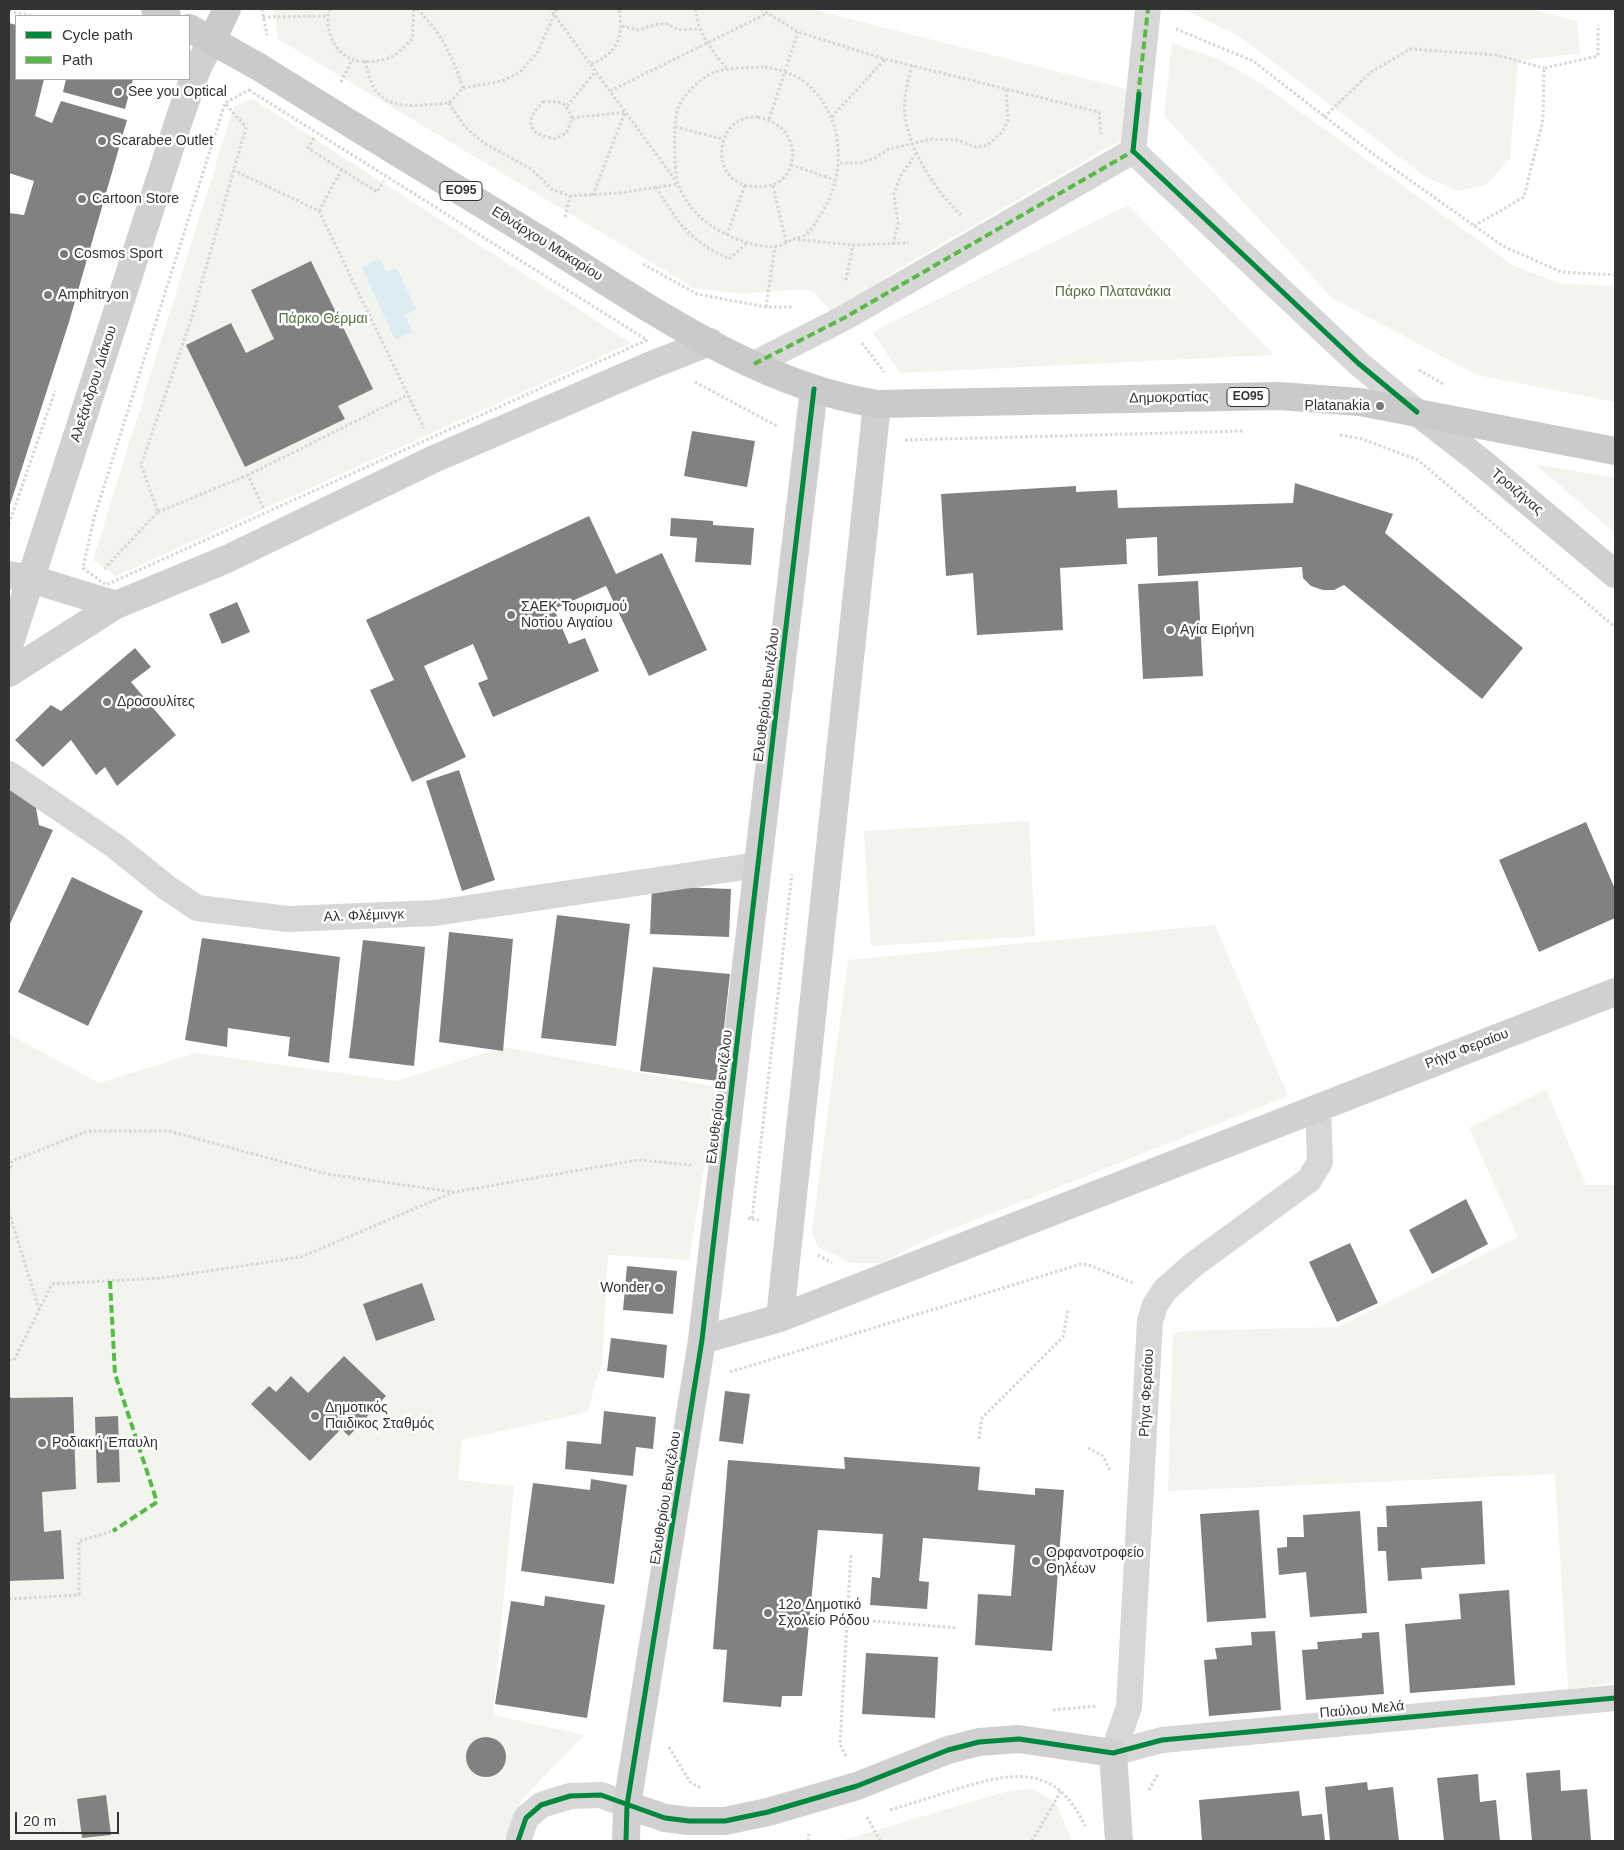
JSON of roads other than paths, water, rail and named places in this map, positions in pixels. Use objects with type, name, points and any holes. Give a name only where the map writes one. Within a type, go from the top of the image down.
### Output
[{"type":"main road","points":[[200,34],[227,9]]},
{"type":"main road","name":"Εθνάρχου Μακαρίου","points":[[200,34],[663,316],[754,364]]},
{"type":"main road","name":"Δημοκρατίας","points":[[754,364],[814,389],[845,399],[877,404],[1279,396],[1360,402],[1615,451]]},
{"type":"street","points":[[1133,151],[1148,9]]},
{"type":"street","name":"Αλεξάνδρου Διάκου","points":[[190,80],[200,34]]},
{"type":"street","name":"Αλεξάνδρου Διάκου","points":[[9,646],[20,577],[186,98],[190,80]]},
{"type":"street","points":[[754,364],[841,313],[1133,151]]},
{"type":"street","points":[[1133,151],[1358,363],[1417,412]]},
{"type":"street","points":[[9,673],[116,605],[217,563],[434,459],[643,368],[710,342]]},
{"type":"street","name":"Ελευθερίου Βενιζέλου","points":[[626,1841],[627,1805],[702,1340],[814,389]]},
{"type":"street","points":[[702,1340],[780,1318],[877,404]]},
{"type":"street","name":"Τροιζήνας","points":[[1417,412],[1480,461],[1615,574]]},
{"type":"street","points":[[20,577],[116,605]]},
{"type":"street","name":"Αλ. Φλέμινγκ","points":[[9,774],[115,846],[166,887],[197,908],[288,919],[435,913],[758,864]]},
{"type":"street","name":"Ρήγα Φεραίου","points":[[780,1318],[1615,992]]},
{"type":"street","name":"Ρήγα Φεραίου","points":[[1113,1753],[1130,1707],[1150,1321],[1155,1305],[1166,1290],[1193,1265],[1309,1180],[1320,1162],[1318,1107]]},
{"type":"street","name":"Παύλου Μελά","points":[[1113,1753],[1162,1740],[1615,1698]]},
{"type":"street","points":[[518,1841],[526,1818],[541,1806],[570,1796],[601,1795],[665,1818],[690,1821],[725,1821],[768,1812],[857,1786],[948,1750],[979,1742],[1020,1739],[1113,1753],[1119,1841]]},
{"type":"place","name":"See you Optical","points":[[118,92]]},
{"type":"place","name":"Scarabee Outlet","points":[[102,141]]},
{"type":"place","name":"Cartoon Store","points":[[82,199]]},
{"type":"place","name":"Cosmos Sport","points":[[64,254]]},
{"type":"place","name":"Amphitryon","points":[[48,295]]},
{"type":"place","name":"Platanakia","points":[[1380,406]]},
{"type":"place","name":"ΣΑΕΚ Τουρισμού Νοτίου Αιγαίου","points":[[511,615]]},
{"type":"place","name":"Αγία Ειρήνη","points":[[1170,630]]},
{"type":"place","name":"Δροσουλίτες","points":[[107,702]]},
{"type":"place","name":"Wonder","points":[[659,1288]]},
{"type":"place","name":"Δημοτικός Παιδικος Σταθμός","points":[[315,1416]]},
{"type":"place","name":"Ροδιακή Έπαυλη","points":[[42,1443]]},
{"type":"place","name":"Ορφανοτροφείο Θηλέων","points":[[1036,1561]]},
{"type":"place","name":"12ο Δημοτικό Σχολείο Ρόδου","points":[[768,1613]]},
{"type":"park label","name":"Πάρκο Πλατανάκια","points":[[1113,292]]},
{"type":"park label","name":"Πάρκο Θέρμαι","points":[[323,319]]}]
